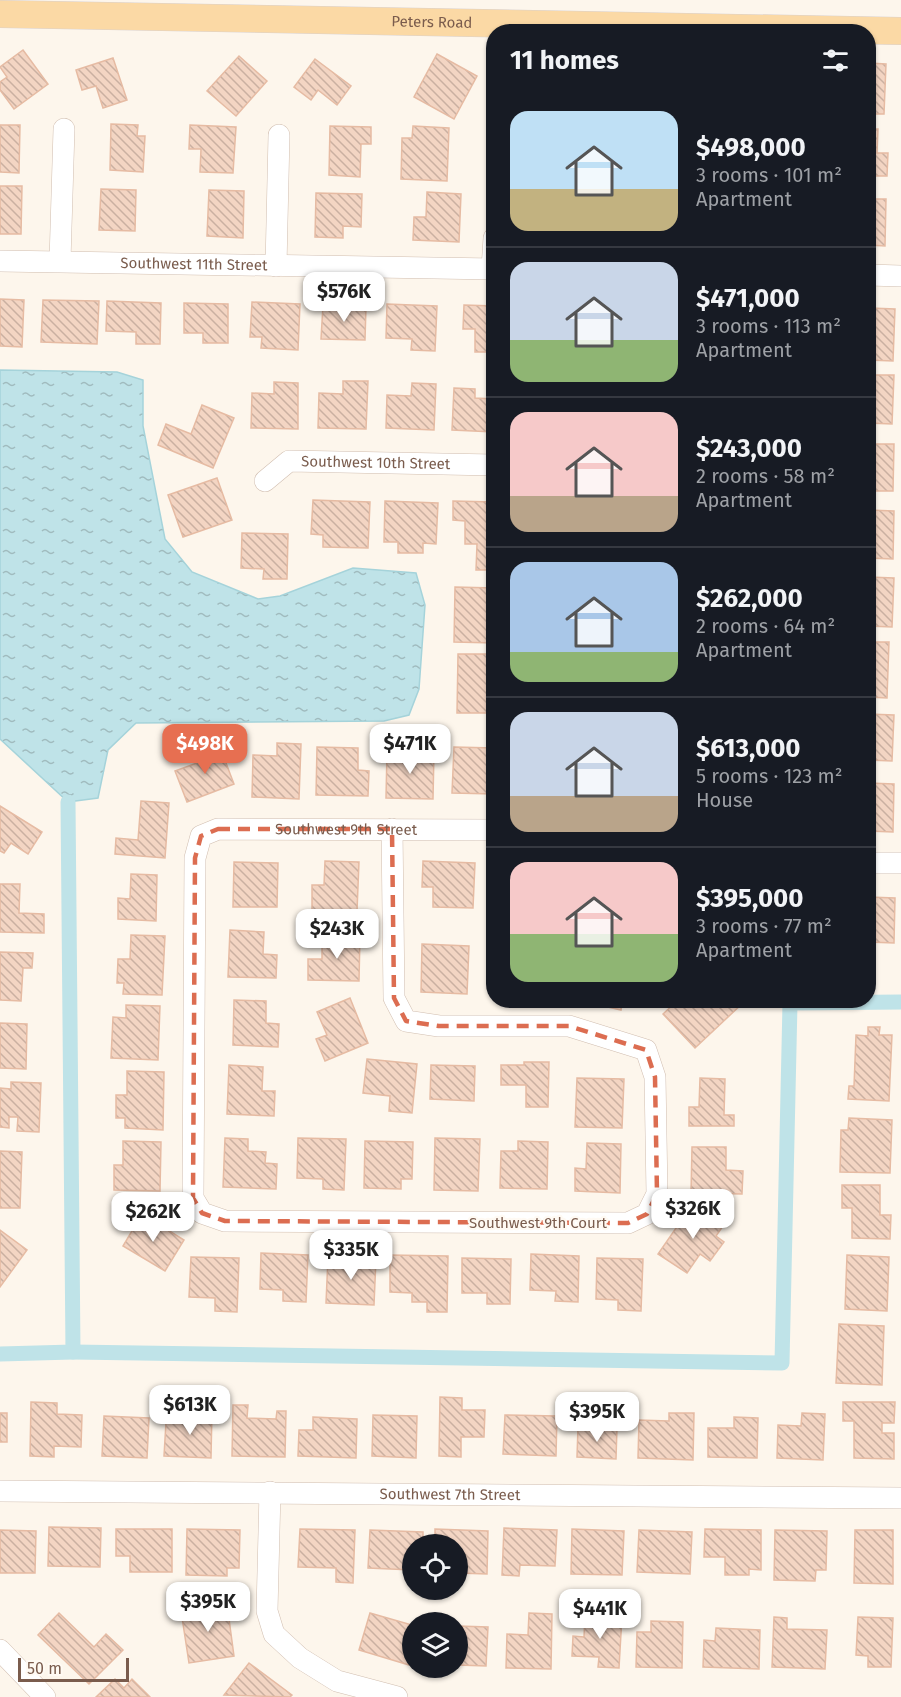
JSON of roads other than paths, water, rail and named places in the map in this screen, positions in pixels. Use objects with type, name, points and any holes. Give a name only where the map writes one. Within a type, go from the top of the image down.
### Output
[{"type":"main road","name":"Peters Road","points":[[0,14],[530,24]]},
{"type":"main road","name":"Peters Road","points":[[876,31],[901,31]]},
{"type":"street","points":[[60,261],[64,129]]},
{"type":"street","points":[[276,266],[279,135]]},
{"type":"street","name":"Southwest 11th Street","points":[[0,261],[486,269]]},
{"type":"street","points":[[876,275],[901,276]]},
{"type":"street","name":"Southwest 10th Street","points":[[265,481],[289,461],[486,465]]},
{"type":"street","name":"Southwest 9th Street","points":[[201,836],[218,829],[486,830]]},
{"type":"street","name":"Southwest 9th Court","points":[[201,836],[195,858],[193,1198],[202,1213],[225,1221],[616,1223],[628,1223],[648,1214],[657,1194],[655,1077],[646,1050],[569,1026],[440,1026],[406,1021],[394,998],[392,829]]},
{"type":"street","points":[[876,862],[901,863]]},
{"type":"street","name":"Southwest 7th Street","points":[[0,1491],[901,1498]]},
{"type":"street","points":[[270,1492],[267,1611],[274,1634],[300,1658],[337,1681],[397,1697]]},
{"type":"street","points":[[0,1650],[45,1697]]},
{"type":"water","points":[[0,370],[117,372],[143,380],[143,426],[165,539],[192,572],[258,599],[280,596],[353,568],[416,573],[425,605],[419,689],[409,715],[384,721],[136,723],[108,750],[98,798],[68,802],[0,739]]},
{"type":"waterway","points":[[0,1354],[73,1352],[68,802]]},
{"type":"waterway","points":[[876,1002],[901,1002]]},
{"type":"waterway","points":[[73,1352],[782,1363],[790,1008]]}]
